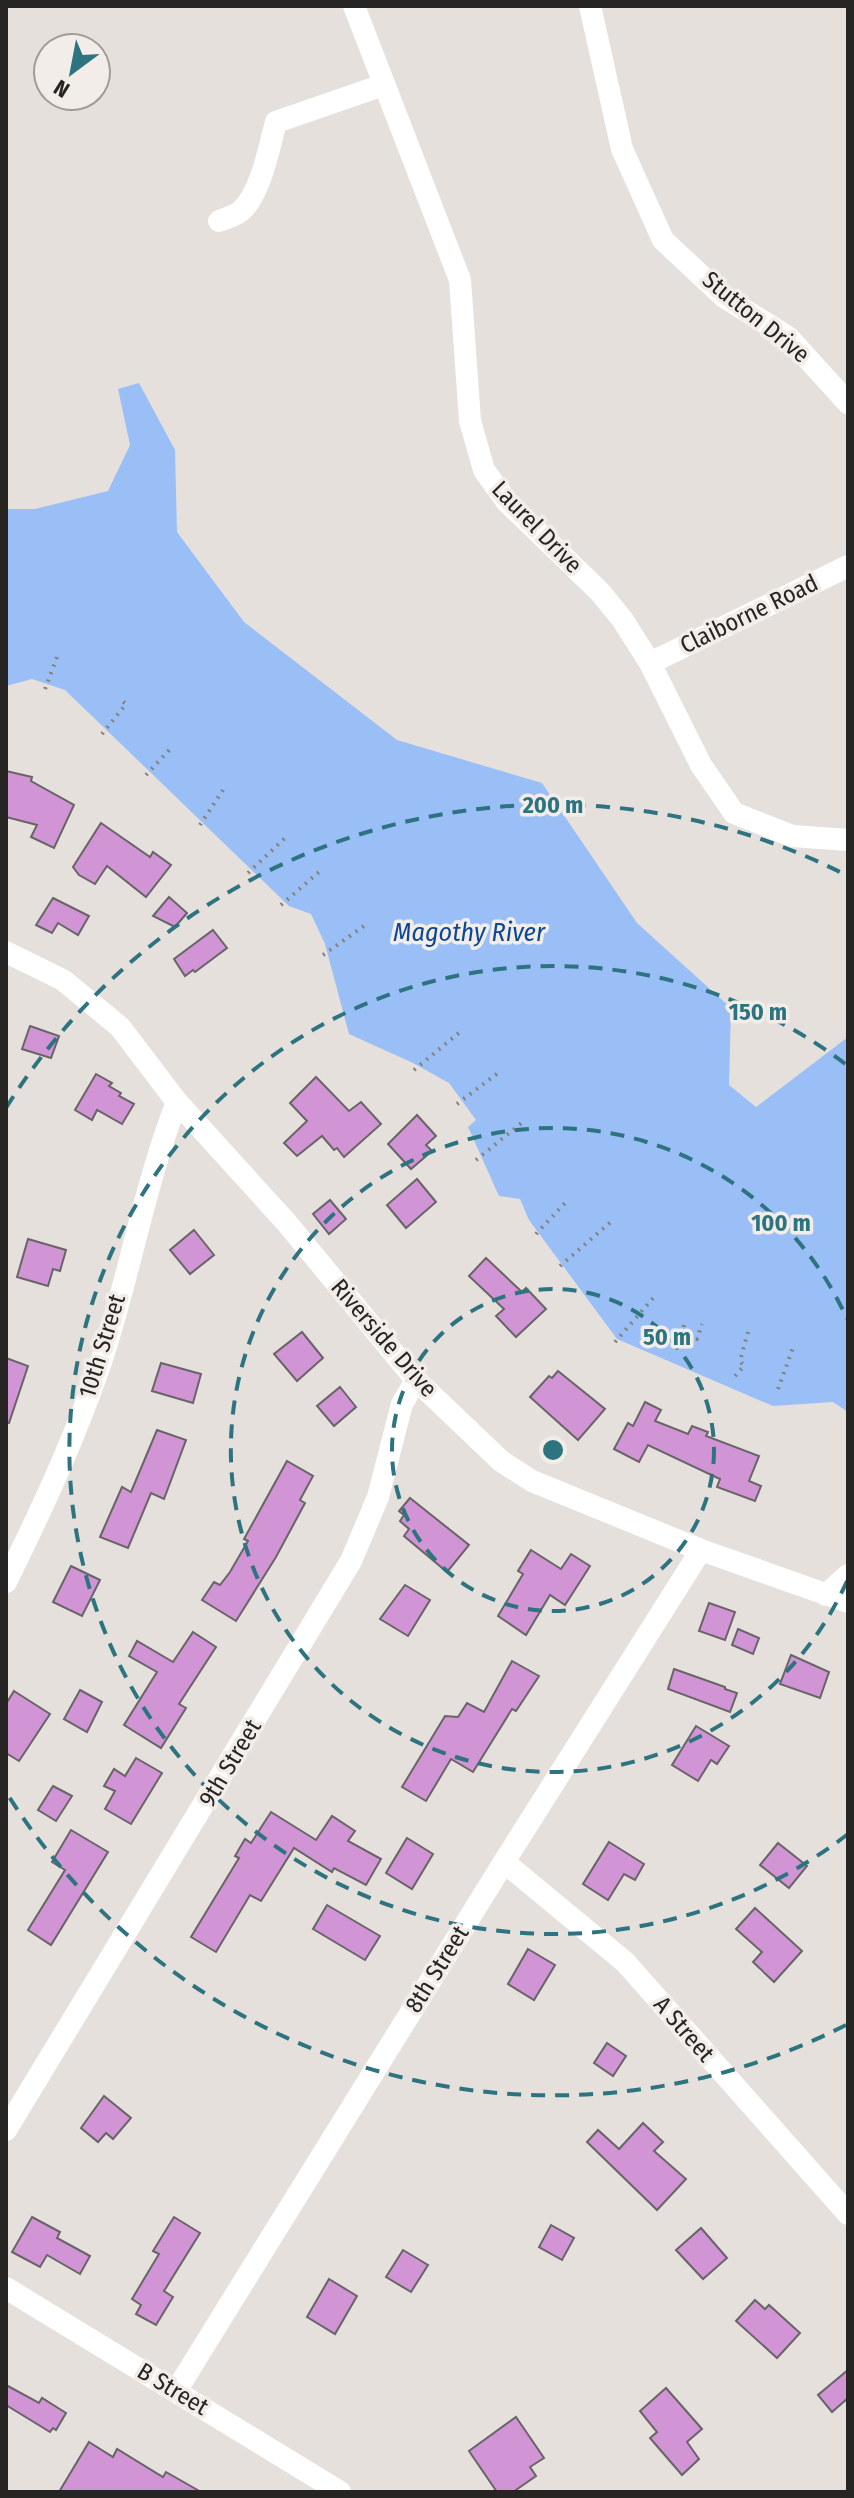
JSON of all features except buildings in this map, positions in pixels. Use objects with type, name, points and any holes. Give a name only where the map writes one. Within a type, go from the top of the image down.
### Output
[{"type":"street","name":"Laurel Drive","points":[[354,6],[460,280],[470,421],[484,470],[507,502],[600,592],[622,619],[650,663],[701,765],[734,813],[792,836],[848,840]]},
{"type":"street","name":"Stutton Drive","points":[[590,6],[622,149],[663,240],[724,297],[788,337],[848,403]]},
{"type":"street","points":[[219,221],[240,213],[248,203],[263,169],[276,122],[383,85]]},
{"type":"street","name":"Claiborne Road","points":[[650,663],[848,566]]},
{"type":"street","name":"Riverside Drive","points":[[6,952],[63,980],[120,1027],[177,1102],[286,1222],[416,1380],[501,1461],[532,1481],[701,1550],[848,1602]]},
{"type":"street","name":"10th Street","points":[[6,1582],[50,1491],[102,1358],[159,1147],[177,1102]]},
{"type":"street","name":"9th Street","points":[[6,2130],[351,1561],[378,1497],[402,1404],[416,1380]]},
{"type":"street","name":"8th Street","points":[[176,2391],[701,1550]]},
{"type":"street","points":[[826,1595],[848,1575]]},
{"type":"street","name":"A Street","points":[[504,1862],[625,1962],[848,2214]]},
{"type":"street","name":"B Street","points":[[6,2288],[340,2492]]},
{"type":"path","points":[[45,689],[57,657]]},
{"type":"path","points":[[102,734],[126,704],[119,698]]},
{"type":"path","points":[[146,775],[173,746]]},
{"type":"path","points":[[200,825],[223,790]]},
{"type":"path","points":[[248,873],[287,836]]},
{"type":"path","points":[[281,905],[319,872]]},
{"type":"path","points":[[323,955],[364,926]]},
{"type":"path","points":[[414,1070],[460,1032]]},
{"type":"path","points":[[457,1104],[498,1073]]},
{"type":"path","points":[[476,1160],[524,1121]]},
{"type":"path","points":[[536,1234],[565,1203]]},
{"type":"path","points":[[560,1266],[612,1221]]},
{"type":"path","points":[[615,1342],[654,1297]]},
{"type":"path","points":[[684,1325],[682,1334],[697,1339],[702,1324]]},
{"type":"path","points":[[735,1376],[744,1366],[740,1361],[748,1332]]},
{"type":"path","points":[[689,1346],[690,1337]]},
{"type":"path","points":[[778,1389],[794,1345]]},
{"type":"water","name":"Magothy River","points":[[139,383],[175,450],[177,532],[244,622],[397,740],[542,783],[637,923],[731,1008],[729,1085],[756,1107],[848,1037],[848,1412],[833,1402],[773,1406],[617,1339],[529,1220],[520,1199],[499,1196],[468,1127],[476,1120],[449,1083],[349,1034],[325,944],[311,914],[289,906],[65,690],[32,679],[6,686],[6,509],[35,509],[108,491],[130,445],[118,389]]}]
